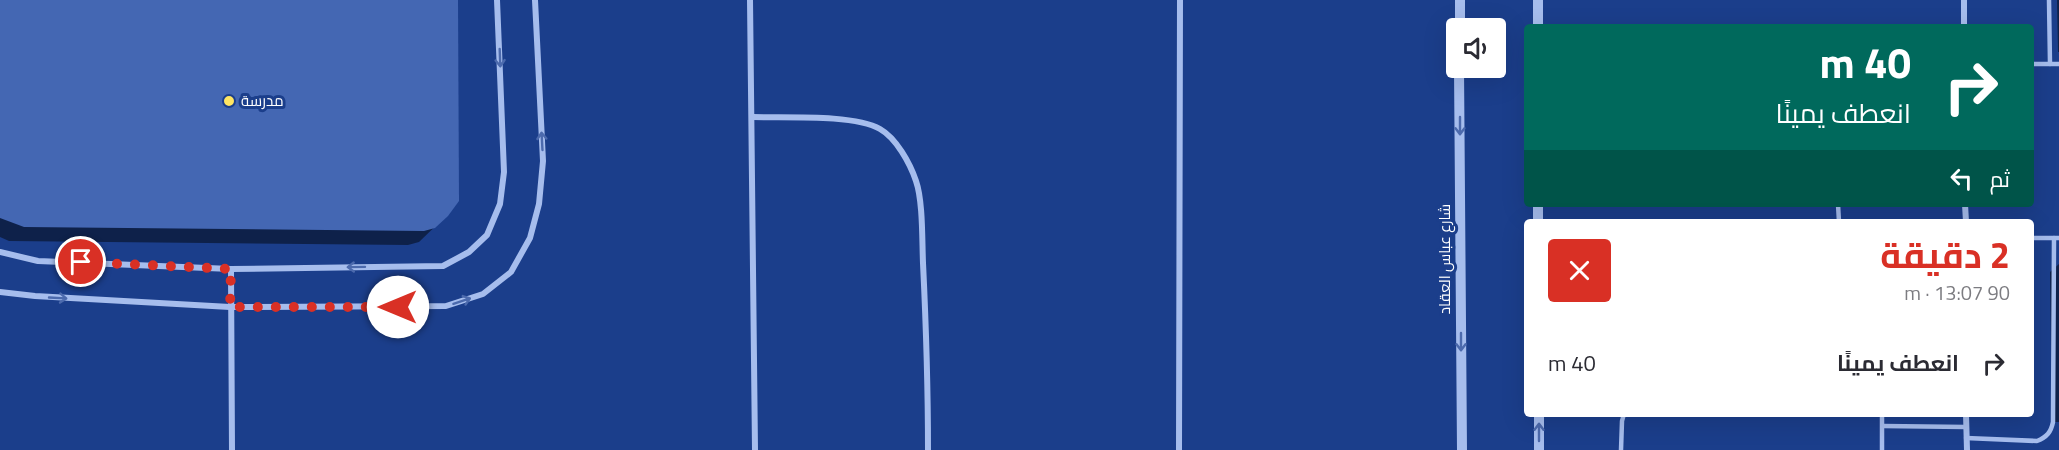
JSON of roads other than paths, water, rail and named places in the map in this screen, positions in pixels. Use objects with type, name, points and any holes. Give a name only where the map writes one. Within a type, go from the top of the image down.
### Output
[{"type":"street","points":[[0,252],[38,261],[231,269],[443,266],[469,252],[487,234],[500,204],[504,172],[497,0]]},
{"type":"street","points":[[0,292],[230,307],[446,306],[483,294],[511,272],[530,238],[539,204],[543,161],[535,0]]},
{"type":"street","points":[[750,0],[755,450]]},
{"type":"street","points":[[1179,450],[1180,0]]},
{"type":"street","points":[[1460,0],[1460,18]]},
{"type":"street","points":[[1538,0],[1538,24]]},
{"type":"street","points":[[1964,0],[1964,24]]},
{"type":"street","name":"شارع عباس العقاد","points":[[1459,78],[1461,450]]},
{"type":"street","points":[[753,117],[833,119],[859,123],[880,129],[893,141],[905,158],[916,182],[921,224],[928,369],[927,450]]},
{"type":"street","points":[[231,269],[232,450]]},
{"type":"street","points":[[1539,417],[1539,450]]},
{"type":"street","points":[[1966,417],[1966,450]]},
{"type":"lane","points":[[2049,0],[2050,64]]},
{"type":"lane","points":[[2034,64],[2059,64]]},
{"type":"lane","points":[[1966,438],[2037,441],[2045,437],[2056,422],[2056,238],[2034,238]]},
{"type":"lane","points":[[1621,450],[1623,417]]},
{"type":"lane","points":[[1882,417],[1882,450]]},
{"type":"lane","points":[[1882,426],[1966,427]]},
{"type":"place","name":"مدرسة","points":[[229,101]]}]
